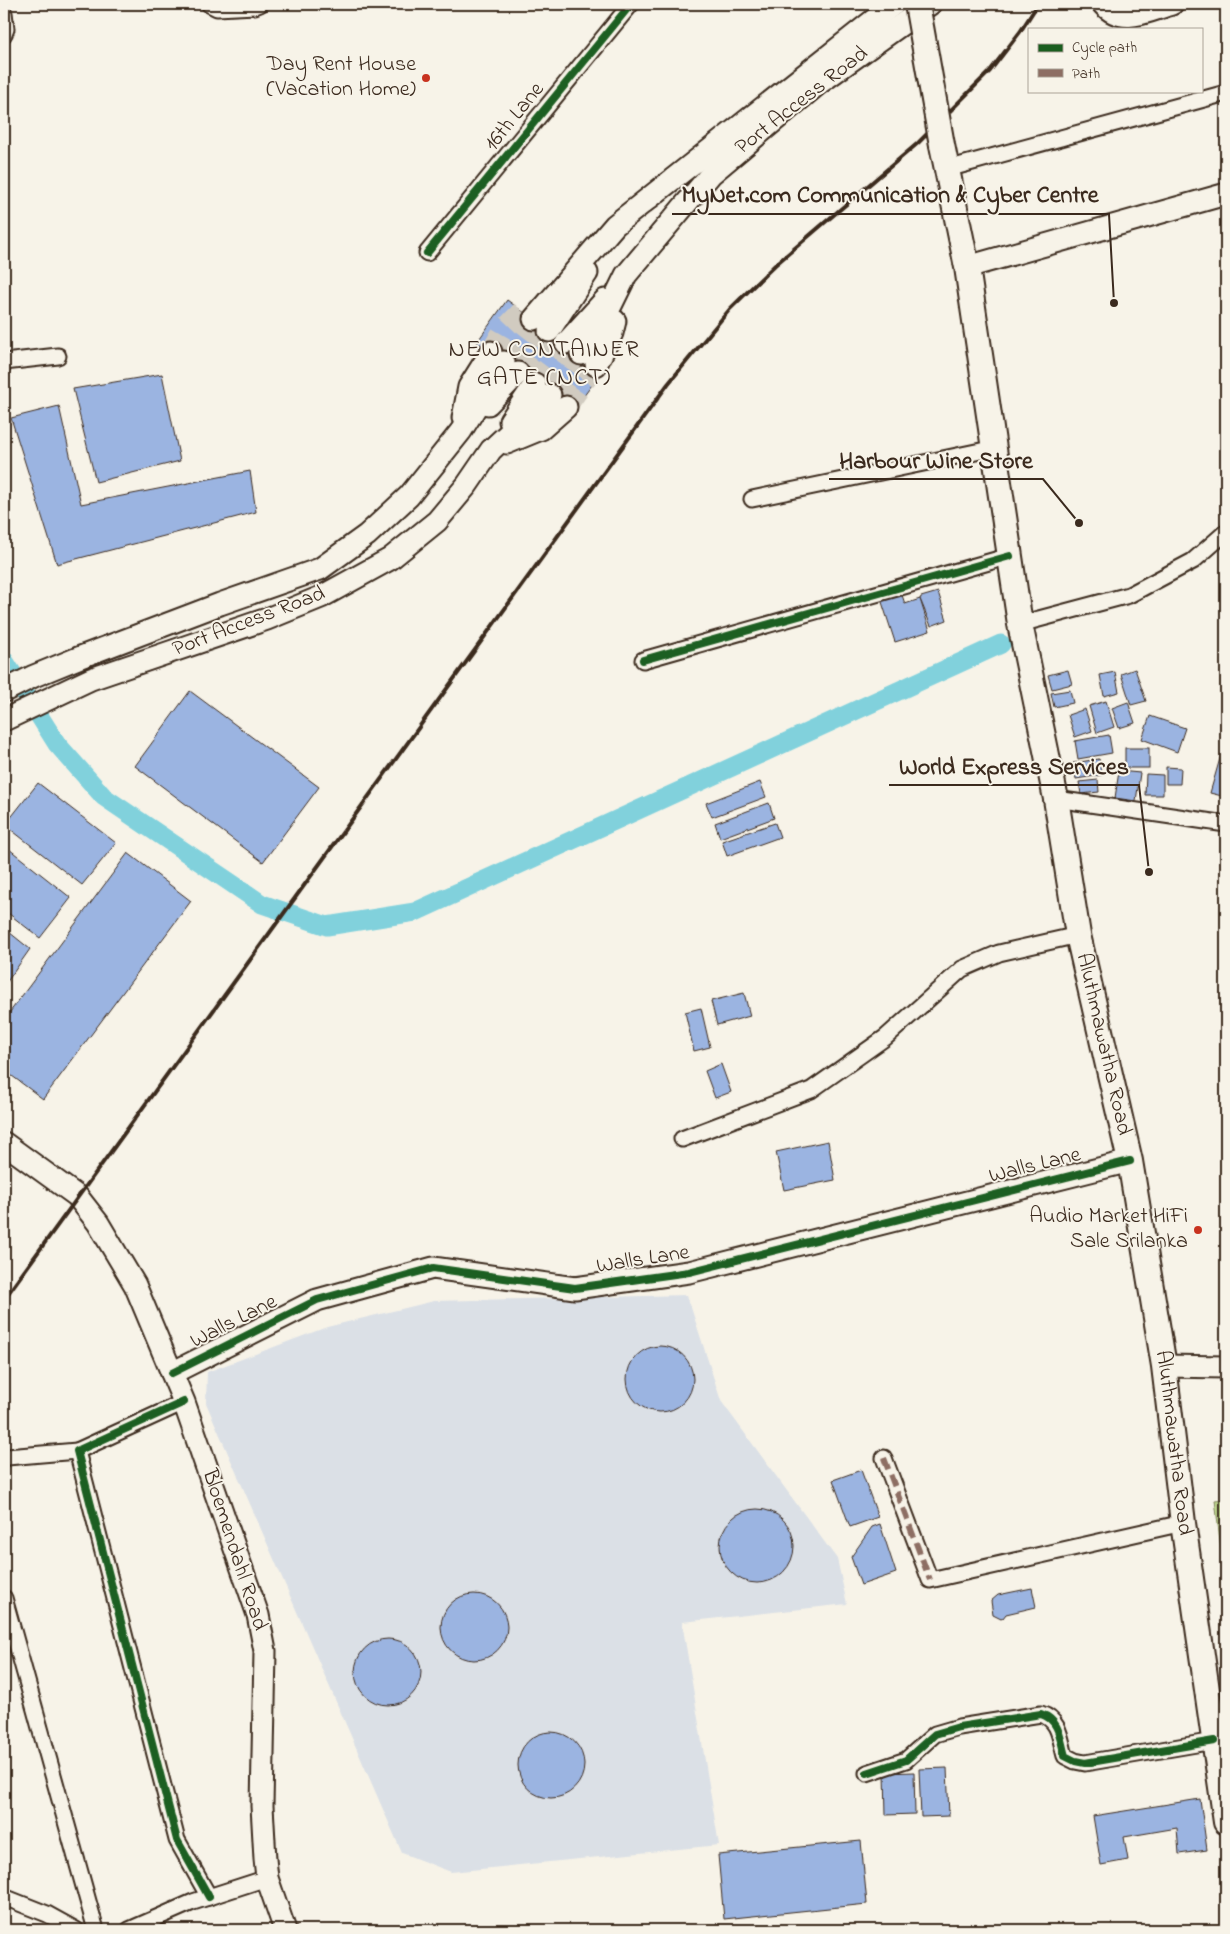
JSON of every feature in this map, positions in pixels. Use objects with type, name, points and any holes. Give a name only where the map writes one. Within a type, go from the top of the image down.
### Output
[{"type":"main road","name":"Port Access Road","points":[[558,337],[615,225],[894,4]]},
{"type":"main road","name":"Aluthmawatha Road","points":[[916,4],[942,146],[967,267],[1020,624],[1056,799],[1078,935],[1130,1161],[1164,1366],[1183,1523],[1226,1822]]},
{"type":"main road","name":"Port Access Road","points":[[558,337],[626,274],[711,174],[818,84],[930,4]]},
{"type":"main road","points":[[1103,4],[1109,11],[1128,17],[1172,4]]},
{"type":"main road","points":[[967,267],[1226,194]]},
{"type":"main road","points":[[615,225],[569,303],[558,337],[612,333],[626,274]]},
{"type":"main road","name":"Port Access Road","points":[[4,691],[78,658],[220,604],[320,569],[367,535],[409,496],[461,430],[527,379]]},
{"type":"main road","name":"Port Access Road","points":[[4,720],[91,679],[267,620],[321,597],[390,559],[437,521],[468,485],[491,450],[527,379]]},
{"type":"main road","points":[[461,430],[469,387],[527,379],[540,429],[491,450]]},
{"type":"main road","name":"Bloemendahl Road","points":[[4,1143],[77,1196],[98,1223],[135,1285],[184,1402],[258,1615],[266,1651],[262,1806],[267,1878],[285,1930]]},
{"type":"main road","name":"Walls Lane","points":[[172,1373],[317,1300],[433,1268],[575,1288],[689,1272],[1130,1161]]},
{"type":"main road","points":[[1164,1366],[1226,1367]]},
{"type":"street","points":[[209,4],[216,8],[260,4]]},
{"type":"street","name":"16th Lane","points":[[427,253],[631,4]]},
{"type":"street","points":[[4,13],[6,28],[4,34]]},
{"type":"street","points":[[947,169],[1226,94]]},
{"type":"street","points":[[4,362],[58,356]]},
{"type":"street","points":[[752,499],[995,448]]},
{"type":"street","points":[[1020,624],[1129,595],[1193,561],[1226,532]]},
{"type":"street","points":[[642,660],[1010,556]]},
{"type":"street","points":[[1056,799],[1226,824]]},
{"type":"street","points":[[682,1139],[811,1090],[886,1037],[962,969],[999,953],[1078,935]]},
{"type":"street","points":[[4,1459],[7,1457],[77,1451],[184,1402]]},
{"type":"street","points":[[77,1451],[177,1840],[209,1897]]},
{"type":"street","points":[[884,1458],[930,1580],[1183,1523]]},
{"type":"street","points":[[4,1598],[96,1930]]},
{"type":"street","points":[[867,1773],[906,1760],[935,1734],[960,1727],[1041,1714],[1050,1717],[1056,1724],[1065,1756],[1085,1763],[1214,1741]]},
{"type":"street","points":[[138,1928],[209,1897],[267,1878]]},
{"type":"street","points":[[4,1896],[47,1914],[76,1930]]},
{"type":"shaded area","points":[[687,1295],[721,1401],[837,1559],[847,1604],[682,1622],[719,1845],[451,1872],[402,1853],[206,1403],[207,1372],[327,1327],[434,1301]]},
{"type":"green space","points":[[1226,1499],[1226,1589],[1215,1500]]},
{"type":"building","name":"NEW CONTAINER GATE (NCT)","points":[[507,300],[603,370],[572,412],[477,342]]},
{"type":"building","points":[[162,374],[180,461],[96,482],[73,389]]},
{"type":"building","points":[[59,406],[81,504],[250,471],[256,512],[57,564],[11,418]]},
{"type":"building","points":[[901,592],[905,604],[920,599],[930,631],[895,642],[881,599]]},
{"type":"building","points":[[938,592],[947,620],[931,626],[920,599],[921,597]]},
{"type":"building","points":[[1135,669],[1146,701],[1131,705],[1121,674]]},
{"type":"building","points":[[1068,670],[1072,684],[1052,689],[1048,675]]},
{"type":"building","points":[[1115,672],[1119,692],[1104,696],[1100,675]]},
{"type":"building","points":[[1070,690],[1073,703],[1054,707],[1051,693]]},
{"type":"building","points":[[190,691],[319,787],[263,862],[135,766]]},
{"type":"building","points":[[1106,701],[1114,727],[1097,733],[1089,706]]},
{"type":"building","points":[[1128,702],[1135,723],[1119,728],[1112,708]]},
{"type":"building","points":[[1085,709],[1092,731],[1075,737],[1068,715]]},
{"type":"building","points":[[1150,716],[1185,728],[1177,752],[1142,739]]},
{"type":"building","points":[[1109,735],[1112,753],[1078,759],[1075,741]]},
{"type":"building","points":[[1125,748],[1149,748],[1149,768],[1125,768]]},
{"type":"building","points":[[1221,755],[1226,757],[1226,797],[1210,793]]},
{"type":"building","points":[[1099,759],[1102,775],[1076,779],[1073,763]]},
{"type":"building","points":[[1166,767],[1181,768],[1180,784],[1166,784]]},
{"type":"building","points":[[1119,771],[1140,773],[1136,801],[1115,798]]},
{"type":"building","points":[[1146,774],[1163,775],[1163,795],[1145,795]]},
{"type":"building","points":[[1098,780],[1099,792],[1081,794],[1079,782]]},
{"type":"building","points":[[760,782],[766,797],[712,817],[706,803]]},
{"type":"building","points":[[38,783],[116,843],[82,885],[5,825]]},
{"type":"building","points":[[769,803],[774,818],[720,838],[715,823]]},
{"type":"building","points":[[775,823],[780,837],[727,856],[722,841]]},
{"type":"building","points":[[4,845],[71,898],[40,938],[4,910]]},
{"type":"building","points":[[128,853],[191,901],[43,1099],[4,1070],[4,1020]]},
{"type":"building","points":[[4,928],[30,949],[4,986]]},
{"type":"building","points":[[744,993],[750,1016],[717,1025],[711,1001]]},
{"type":"building","points":[[701,1008],[710,1047],[694,1051],[685,1012]]},
{"type":"building","points":[[721,1064],[731,1092],[715,1098],[705,1071]]},
{"type":"building","points":[[828,1141],[835,1180],[784,1190],[776,1152]]},
{"type":"building","points":[[660,1346],[673,1349],[683,1356],[690,1366],[693,1379],[690,1392],[683,1402],[673,1409],[660,1412],[647,1409],[637,1402],[630,1392],[627,1379],[630,1366],[637,1356],[647,1349]]},
{"type":"building","points":[[861,1470],[878,1517],[850,1527],[833,1480]]},
{"type":"building","points":[[757,1509],[778,1515],[788,1525],[794,1546],[788,1567],[778,1577],[757,1583],[736,1577],[726,1567],[720,1546],[726,1525],[736,1515]]},
{"type":"building","points":[[880,1524],[896,1573],[861,1585],[851,1557],[872,1527]]},
{"type":"building","points":[[1032,1588],[1036,1607],[1006,1614],[1001,1619],[993,1615],[991,1601],[998,1595]]},
{"type":"building","points":[[474,1594],[487,1597],[497,1604],[504,1614],[507,1627],[504,1640],[497,1650],[487,1657],[474,1660],[461,1657],[451,1650],[444,1640],[441,1627],[444,1614],[451,1604],[461,1597]]},
{"type":"building","points":[[388,1639],[401,1642],[411,1649],[418,1659],[421,1672],[418,1685],[411,1695],[401,1702],[388,1705],[375,1702],[365,1695],[358,1685],[355,1672],[358,1659],[365,1649],[375,1642]]},
{"type":"building","points":[[551,1732],[564,1735],[574,1742],[581,1752],[584,1765],[581,1778],[574,1788],[564,1795],[551,1798],[538,1795],[528,1788],[521,1778],[518,1765],[521,1752],[528,1742],[538,1735]]},
{"type":"building","points":[[947,1768],[949,1816],[921,1817],[919,1769]]},
{"type":"building","points":[[914,1772],[915,1814],[886,1815],[885,1773]]},
{"type":"building","points":[[1200,1799],[1207,1850],[1179,1854],[1177,1828],[1124,1837],[1128,1860],[1101,1865],[1093,1816]]},
{"type":"building","points":[[861,1841],[867,1904],[724,1919],[718,1855]]},
{"type":"waterway","points":[[4,660],[57,744],[104,797],[262,904],[327,926],[415,912],[1001,644]]},
{"type":"tunnel","points":[[491,352],[503,331],[522,311]]},
{"type":"tunnel","points":[[504,362],[534,319]]},
{"type":"tunnel","points":[[518,373],[549,331]]},
{"type":"tunnel","points":[[535,384],[566,343]]},
{"type":"tunnel","points":[[550,395],[565,378],[581,354]]},
{"type":"tunnel","points":[[566,407],[596,365]]},
{"type":"railway","points":[[4,1299],[668,384],[730,309],[775,265],[918,143],[990,71],[1020,32],[1038,4]]},
{"type":"marked path","points":[[884,1458],[930,1580]]},
{"type":"cycle path","points":[[427,253],[631,4]]},
{"type":"cycle path","points":[[643,660],[1010,556]]},
{"type":"cycle path","points":[[172,1373],[317,1300],[433,1268],[575,1288],[689,1272],[1130,1161]]},
{"type":"cycle path","points":[[184,1402],[77,1451],[177,1840],[209,1897]]},
{"type":"cycle path","points":[[867,1773],[906,1760],[935,1734],[959,1727],[1041,1714],[1056,1725],[1065,1756],[1085,1763],[1214,1741]]},
{"type":"place","name":"Day Rent House (Vacation Home)","points":[[426,78]]},
{"type":"place","name":"MyNet.com Communication & Cyber Centre","points":[[1114,303]]},
{"type":"place","name":"Harbour Wine Store","points":[[1079,523]]},
{"type":"place","name":"World Express Services","points":[[1149,872]]},
{"type":"place","name":"Audio Market HiFi Sale Srilanka","points":[[1198,1230]]},
{"type":"district","name":"NEW CONTAINER GATE (NCT)","points":[[544,364]]}]
